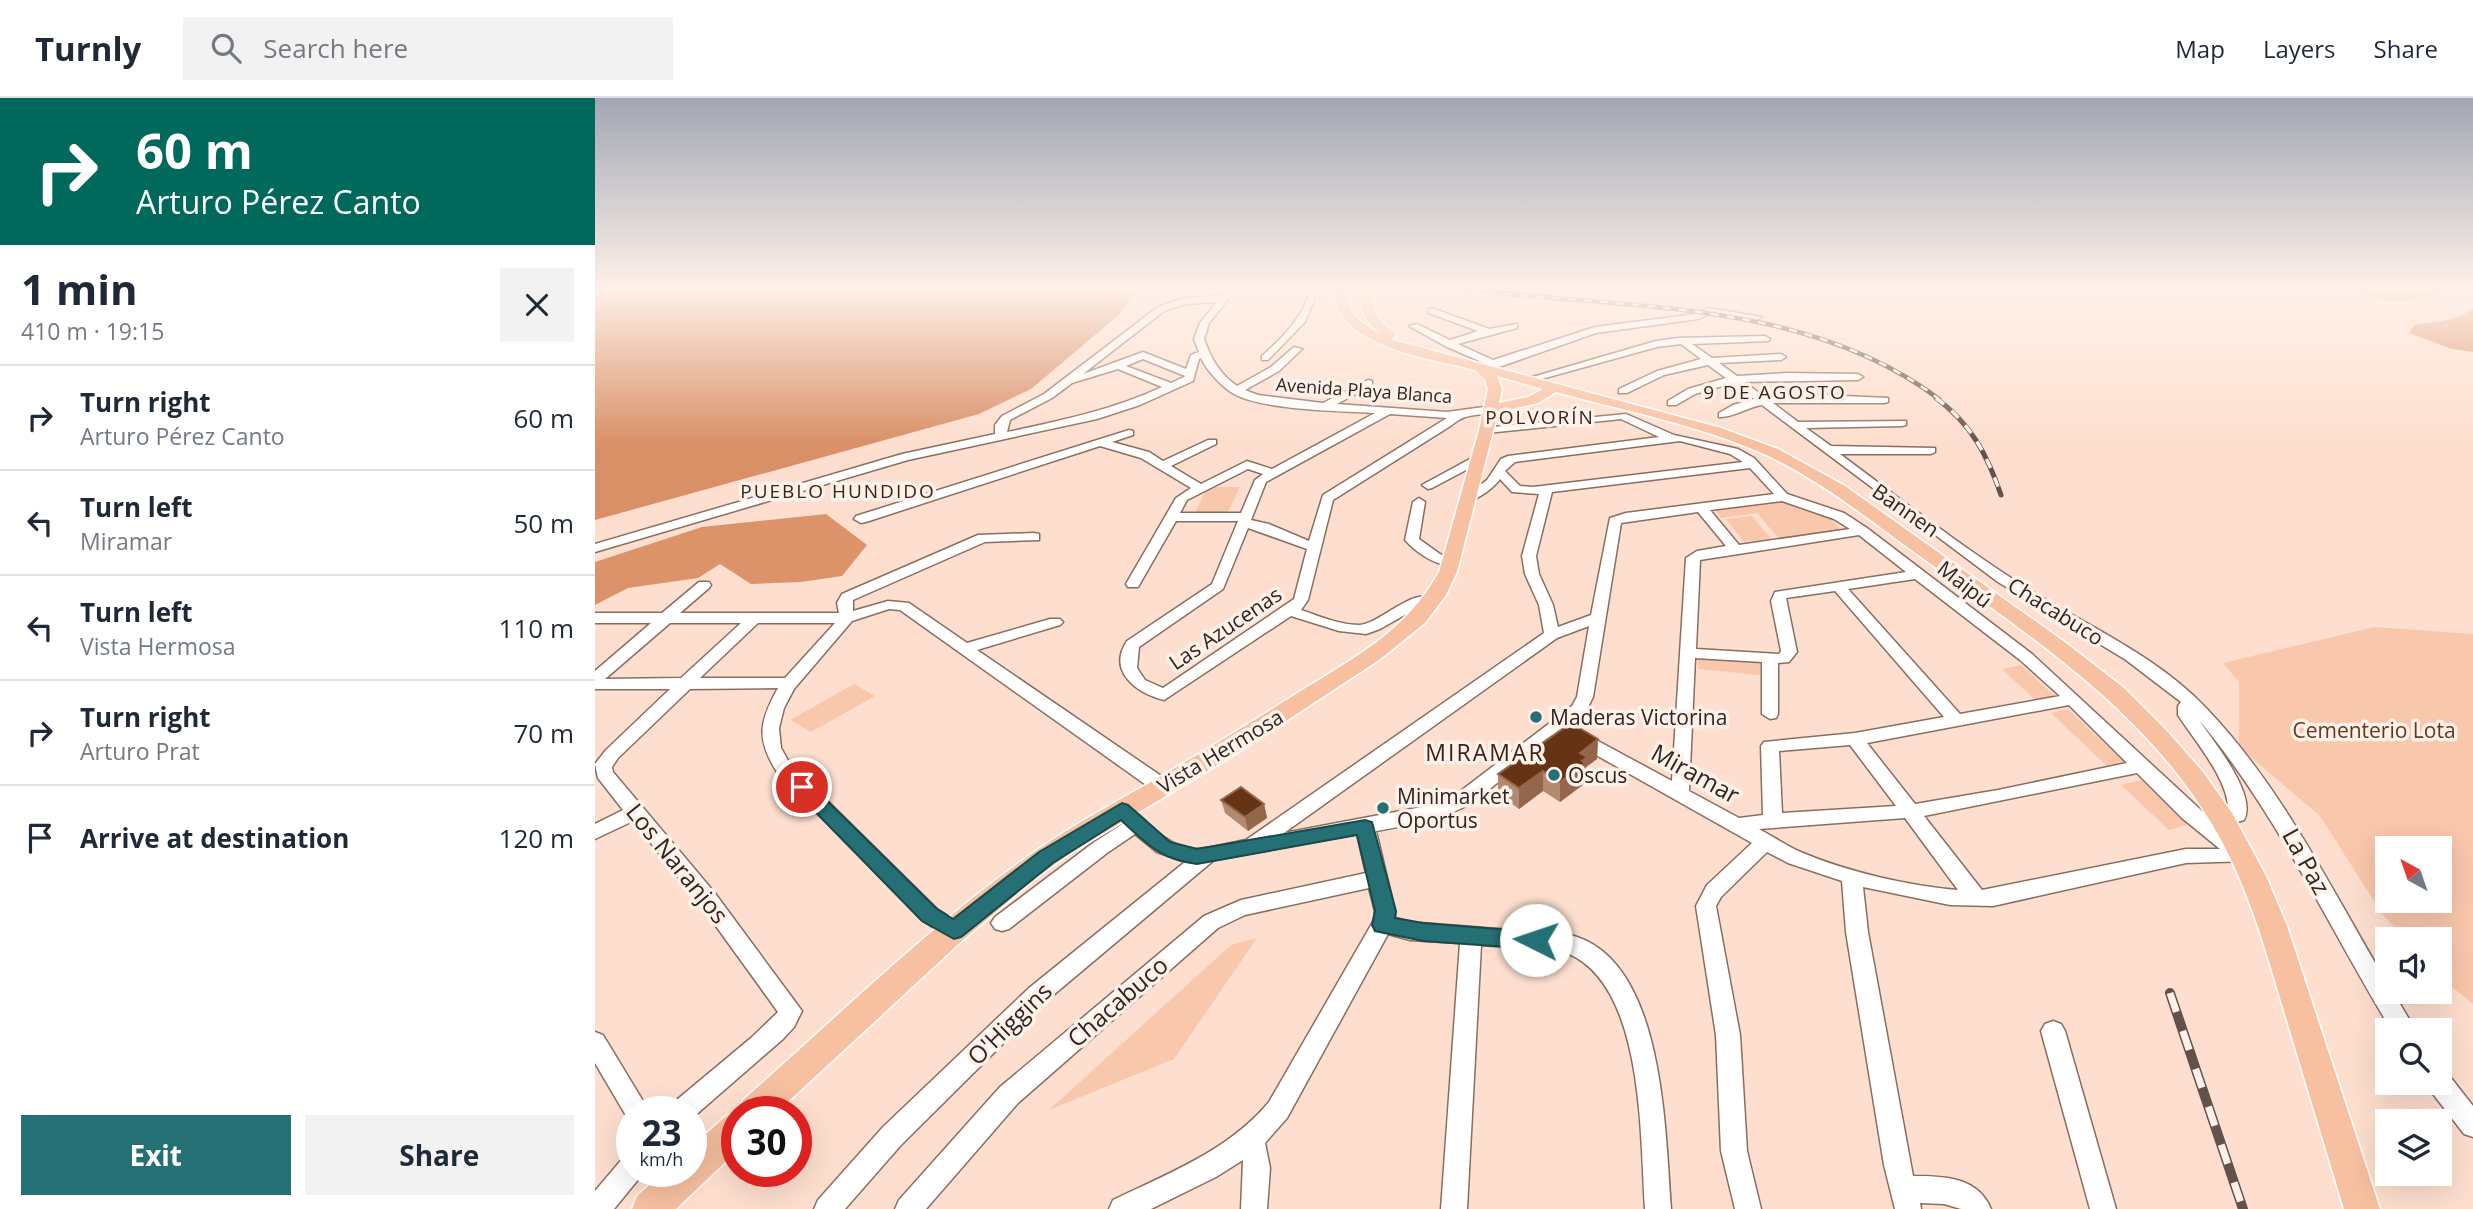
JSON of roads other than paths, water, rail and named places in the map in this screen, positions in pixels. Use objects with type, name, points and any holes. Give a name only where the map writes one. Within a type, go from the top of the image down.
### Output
[{"type":"main road","points":[[1385,340],[1402,348],[1446,351]]},
{"type":"main road","points":[[1400,340],[1407,344],[1446,351]]},
{"type":"main road","name":"Bannen","points":[[1446,351],[1480,368],[1744,440],[1786,458],[1826,482],[2097,677],[2158,735],[2194,778],[2223,820],[2242,856]]},
{"type":"main road","points":[[1480,368],[1491,378],[1497,394]]},
{"type":"main road","points":[[1497,394],[1527,380]]},
{"type":"main road","points":[[1531,400],[1553,387]]},
{"type":"main road","points":[[1497,394],[1533,388],[1540,393],[1531,400]]},
{"type":"main road","points":[[1497,394],[1531,400],[1593,398]]},
{"type":"main road","name":"Vista Hermosa","points":[[772,1096],[954,931],[1046,858],[1129,817],[1163,787],[1384,648],[1409,627],[1431,602],[1451,562],[1497,394]]},
{"type":"main road","points":[[2242,856],[2273,926],[2362,1209]]},
{"type":"main road","points":[[707,1155],[721,1143]]},
{"type":"main road","points":[[650,1209],[673,1187]]},
{"type":"street","points":[[1001,437],[1000,425],[1006,418],[1042,399],[1121,340]]},
{"type":"street","points":[[595,548],[906,457],[1093,417],[1189,379],[1194,357],[1203,354],[1199,340]]},
{"type":"street","points":[[1265,358],[1285,340]]},
{"type":"street","points":[[1432,340],[1446,351],[1495,365]]},
{"type":"street","points":[[1446,351],[1469,340]]},
{"type":"street","points":[[1480,368],[1567,340]]},
{"type":"street","points":[[1527,380],[1643,347],[1675,341],[1685,343],[1748,340]]},
{"type":"street","name":"Chacabuco","points":[[1685,343],[1964,552],[2036,601],[2140,664],[2192,703]]},
{"type":"street","points":[[1236,391],[1275,369],[1297,349]]},
{"type":"street","name":"Avenida Playa Blanca","points":[[1203,354],[1212,368],[1236,391],[1262,399],[1325,407],[1457,415],[1497,394]]},
{"type":"street","points":[[1064,383],[1143,355],[1191,375]]},
{"type":"street","points":[[1623,391],[1664,370],[1709,360],[1781,357]]},
{"type":"street","points":[[1118,366],[1171,387]]},
{"type":"street","points":[[1672,402],[1694,388],[1735,379],[1858,377]]},
{"type":"street","points":[[1325,407],[1368,383]]},
{"type":"street","points":[[1723,415],[1736,407],[1765,401],[1884,400]]},
{"type":"street","points":[[1245,520],[1260,482],[1388,411]]},
{"type":"street","name":"Las Azucenas","points":[[1245,520],[1216,589],[1133,644],[1129,650],[1130,675],[1164,695],[1289,611],[1301,600],[1327,498],[1457,415]]},
{"type":"street","name":"Maipú","points":[[1486,430],[1622,416],[1673,439],[1683,438],[1728,448],[1752,464],[1783,496],[1839,516],[1862,531],[2026,657],[2073,699],[2189,813],[2242,856]]},
{"type":"street","points":[[1797,425],[1902,423]]},
{"type":"street","points":[[861,519],[1129,433]]},
{"type":"street","points":[[1468,498],[1500,473],[1505,462],[1515,458],[1673,439]]},
{"type":"street","points":[[1163,466],[1212,442]]},
{"type":"street","points":[[1102,443],[1138,452],[1199,488]]},
{"type":"street","points":[[1829,450],[1931,450]]},
{"type":"street","points":[[1428,485],[1479,458]]},
{"type":"street","points":[[1500,473],[1516,489],[1528,491],[1752,464]]},
{"type":"street","points":[[1133,584],[1182,498],[1247,465],[1272,473]]},
{"type":"street","points":[[1547,489],[1528,556],[1532,574],[1546,605],[1552,635]]},
{"type":"street","points":[[1002,923],[1100,848],[1129,817],[1170,851],[1187,855],[1207,855],[1427,815],[1455,804],[1579,709],[1585,697],[1615,521],[1626,517],[1783,496]]},
{"type":"street","points":[[1419,502],[1412,540],[1435,557],[1451,562]]},
{"type":"street","points":[[1701,507],[1735,549]]},
{"type":"street","points":[[1171,517],[1245,520],[1313,547]]},
{"type":"street","points":[[1680,794],[1690,653],[1693,558],[1702,554],[1862,531]]},
{"type":"street","points":[[954,931],[930,915],[776,760],[769,741],[770,721],[778,701],[791,683],[847,618],[847,597],[983,538],[1034,537]]},
{"type":"street","points":[[1690,653],[1783,659],[1789,654],[1778,601],[1780,595],[1918,574]]},
{"type":"street","points":[[595,682],[704,585]]},
{"type":"street","points":[[1837,585],[1955,720]]},
{"type":"street","points":[[1289,611],[1359,630],[1374,625],[1408,604],[1431,602]]},
{"type":"street","points":[[595,618],[847,618],[888,605],[904,606],[1163,787]]},
{"type":"street","name":"Los Naranjos","points":[[698,1096],[783,1025],[791,1011],[707,898],[604,774],[603,765],[754,618]]},
{"type":"street","points":[[1248,848],[1552,635],[1598,618]]},
{"type":"street","points":[[967,648],[1055,622]]},
{"type":"street","points":[[1770,659],[1770,714]]},
{"type":"street","points":[[595,682],[791,683]]},
{"type":"street","points":[[1773,820],[1770,746],[1855,739],[2073,699]]},
{"type":"street","points":[[2192,703],[2186,706],[2186,715],[2224,772],[2238,800],[2237,815],[2223,820]]},
{"type":"street","name":"La Paz","points":[[2192,703],[2218,731],[2285,822],[2397,1018]]},
{"type":"street","name":"Miramar","points":[[1559,726],[1765,842],[1808,863],[1852,876],[1948,896],[1977,899],[2186,856],[2242,856]]},
{"type":"street","points":[[1855,739],[1977,899]]},
{"type":"street","points":[[1736,826],[1773,820],[1910,811],[2141,766]]},
{"type":"street","points":[[595,832],[636,811]]},
{"type":"street","points":[[1122,1209],[1223,1158],[1252,1139],[1278,1110],[1383,925],[1385,911],[1365,827]]},
{"type":"street","points":[[1748,1209],[1734,1151],[1730,1056],[1706,906],[1714,891],[1765,842]]},
{"type":"street","name":"O'Higgins","points":[[827,1209],[884,1145],[1037,995],[1207,855]]},
{"type":"street","points":[[1852,876],[1857,932],[1905,1199],[1960,1193],[1971,1198],[1978,1209]]},
{"type":"street","name":"Chacabuco","points":[[908,1209],[1009,1095],[1210,922],[1241,908],[1377,878]]},
{"type":"street","points":[[1383,925],[1410,931],[1568,943],[1588,951],[1604,964],[1640,1034],[1658,1209]]},
{"type":"street","points":[[1454,1209],[1471,936]]},
{"type":"street","points":[[2053,1031],[2103,1209]]},
{"type":"street","points":[[595,1042],[628,1096]]},
{"type":"street","points":[[2449,1095],[2473,1125]]},
{"type":"street","points":[[1252,1139],[1257,1168],[1254,1209]]},
{"type":"street","points":[[597,1209],[616,1186]]},
{"type":"railway","points":[[1824,340],[1886,366],[1939,399]]},
{"type":"railway","points":[[1936,398],[1968,429],[1984,453],[2001,495]]},
{"type":"railway","points":[[2170,993],[2243,1209]]},
{"type":"place","name":"Maderas Victorina","points":[[1536,717]]},
{"type":"place","name":"Oscus","points":[[1554,775]]},
{"type":"place","name":"Minimarket Oportus","points":[[1383,808]]},
{"type":"district","name":"9 DE AGOSTO","points":[[1775,392]]},
{"type":"district","name":"POLVORÍN","points":[[1540,417]]},
{"type":"district","name":"PUEBLO HUNDIDO","points":[[838,491]]},
{"type":"district","name":"MIRAMAR","points":[[1485,752]]},
{"type":"park label","name":"Cementerio Lota","points":[[2374,730]]}]
